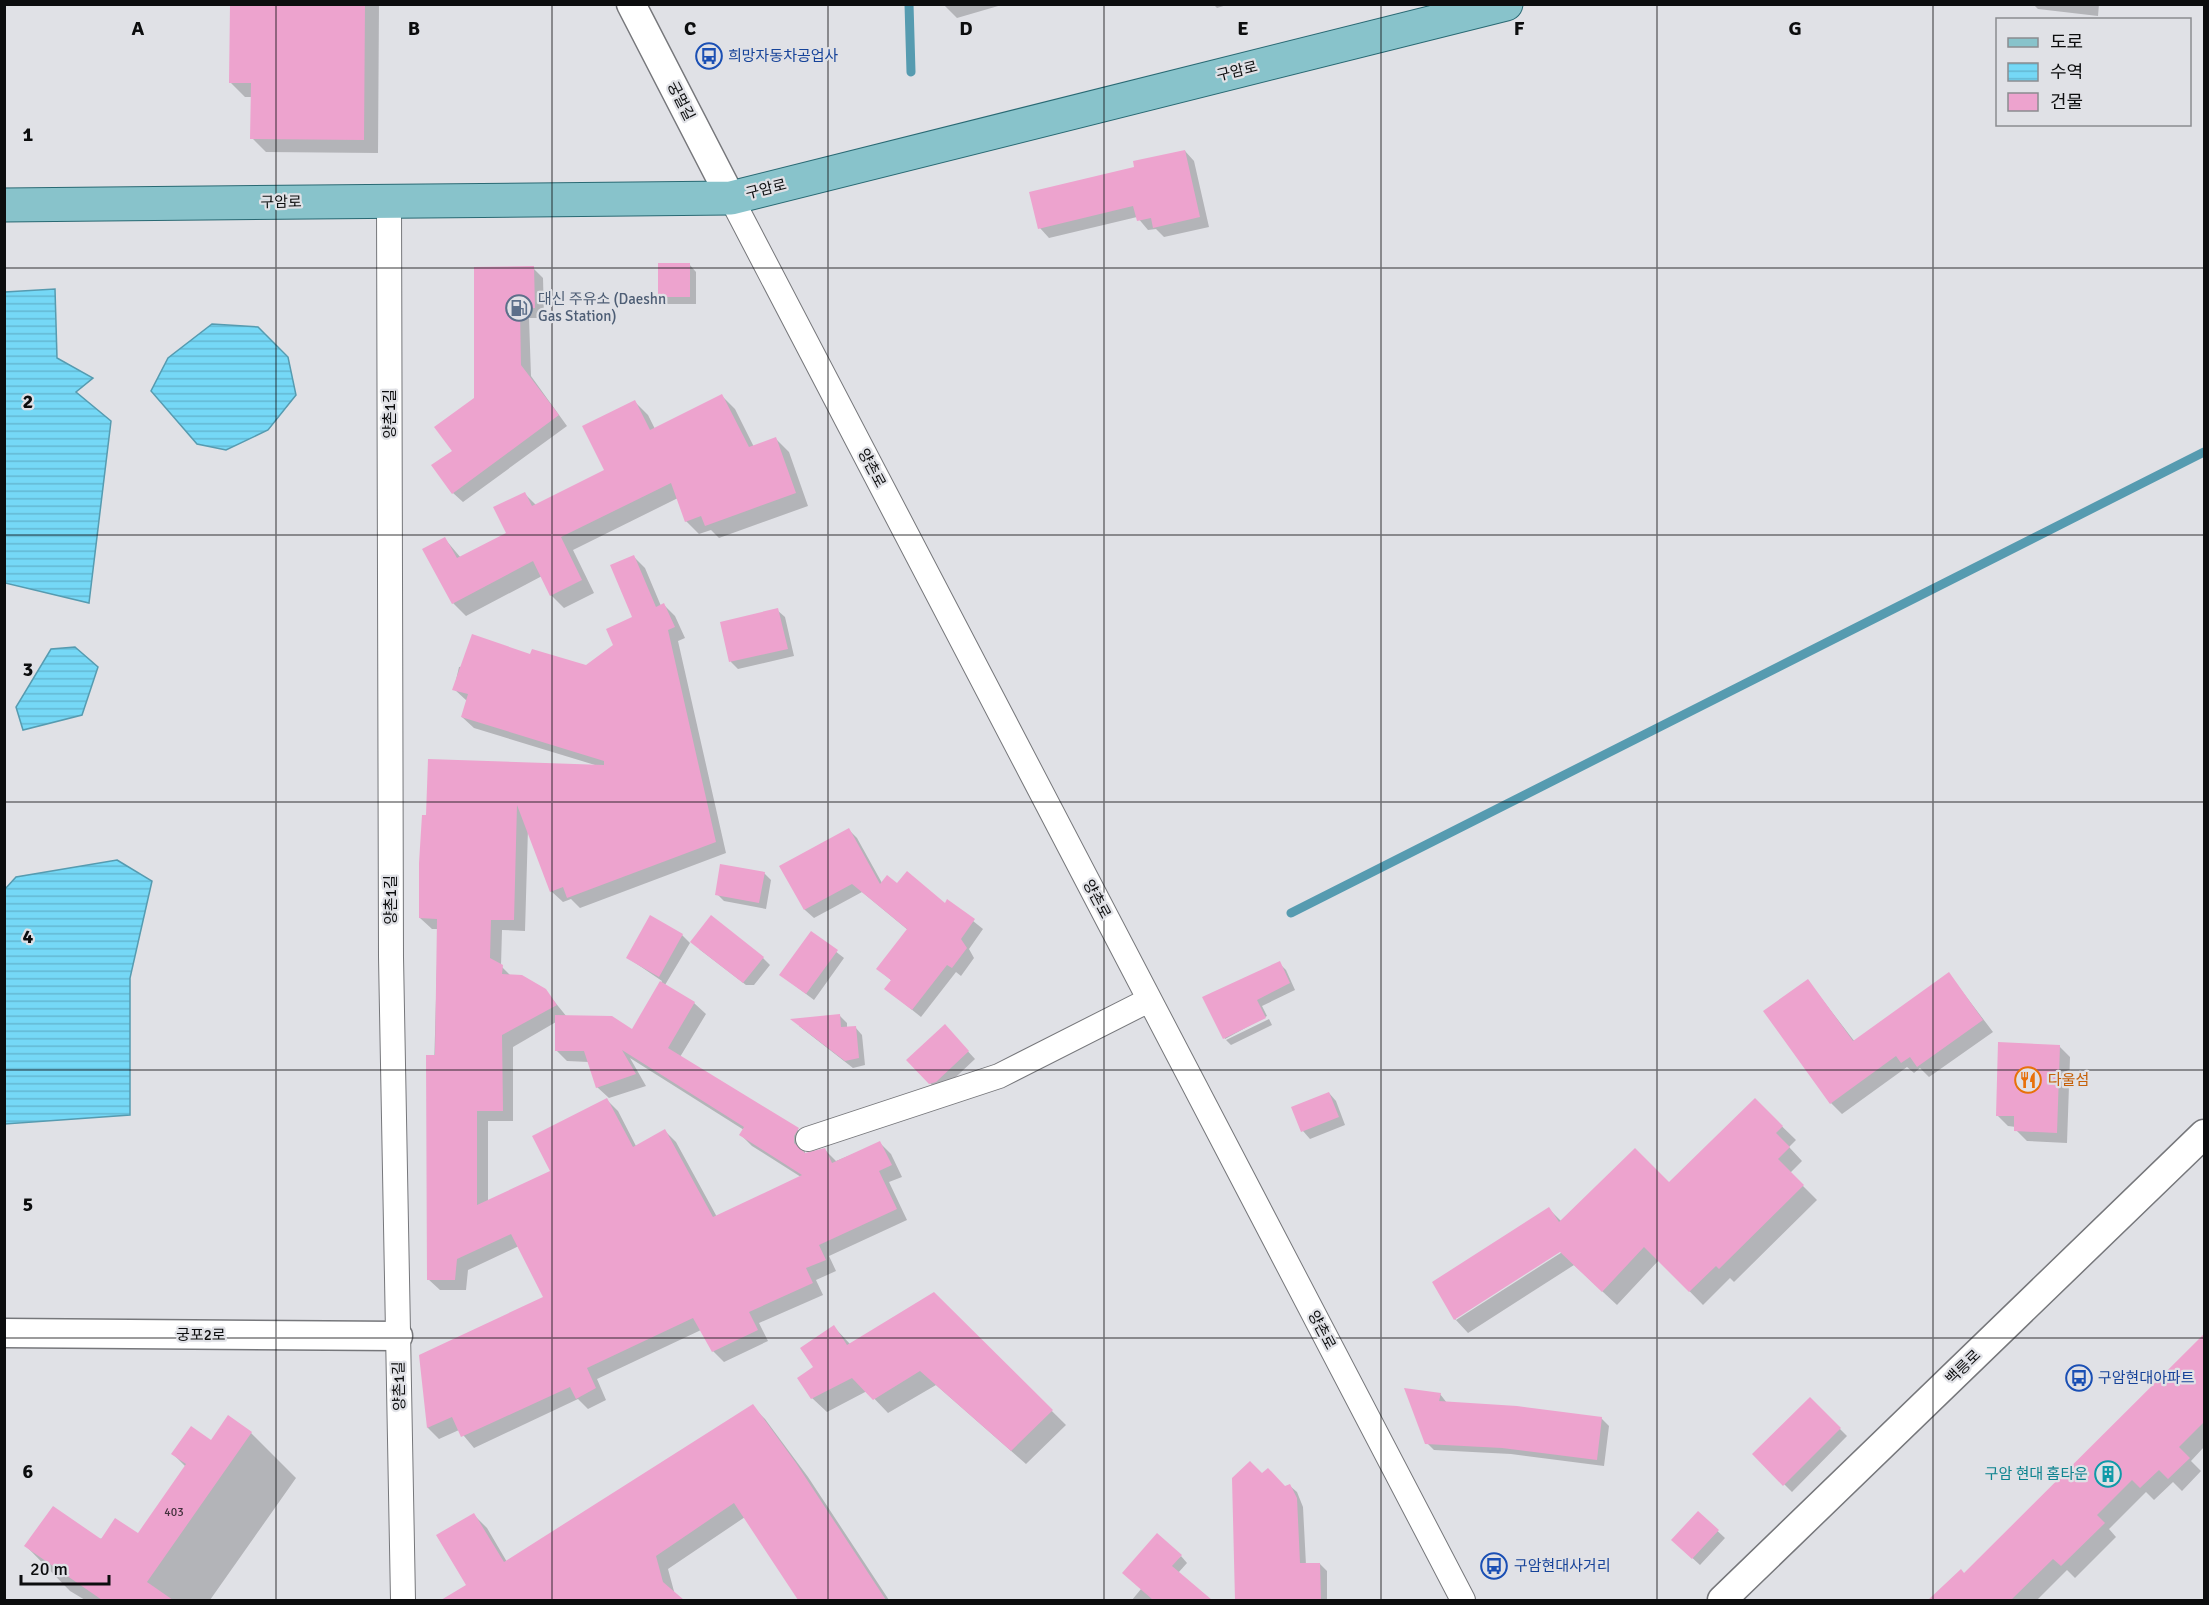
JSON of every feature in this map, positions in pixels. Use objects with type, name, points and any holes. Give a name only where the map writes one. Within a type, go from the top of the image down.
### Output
[{"type":"main road","name":"구암로","points":[[4,206],[731,198],[1506,4]]},
{"type":"street","name":"궁멀길","points":[[631,4],[731,198]]},
{"type":"street","name":"양촌로","points":[[731,198],[1463,1600]]},
{"type":"street","name":"양촌1길","points":[[389,200],[391,934],[403,1600]]},
{"type":"street","points":[[808,1139],[999,1076],[1149,1000]]},
{"type":"street","name":"백릉로","points":[[1722,1600],[2205,1134]]},
{"type":"street","name":"궁포2로","points":[[4,1333],[398,1336]]},
{"type":"water","points":[[55,289],[57,358],[93,378],[76,392],[111,421],[89,603],[5,583],[5,292]]},
{"type":"water","points":[[212,324],[258,327],[288,357],[296,395],[268,430],[226,450],[197,444],[151,391],[168,358]]},
{"type":"water","points":[[75,647],[98,667],[82,715],[23,730],[16,707],[51,649]]},
{"type":"water","points":[[117,860],[152,881],[130,978],[130,1115],[5,1124],[5,889],[16,877]]},
{"type":"building","points":[[230,4],[365,4],[364,140],[250,139],[251,83],[229,83]]},
{"type":"building","points":[[1185,150],[1200,217],[1153,228],[1151,218],[1137,221],[1133,206],[1038,229],[1029,192],[1134,167],[1133,161]]},
{"type":"building","points":[[658,263],[690,263],[690,297],[658,297]]},
{"type":"building","points":[[534,266],[535,308],[520,309],[521,365],[559,415],[452,494],[431,465],[452,451],[434,427],[474,398],[474,267]]},
{"type":"building","points":[[722,394],[749,447],[776,437],[796,493],[705,526],[701,516],[685,522],[671,483],[561,537],[582,580],[550,596],[533,561],[452,604],[422,549],[445,537],[457,558],[506,533],[493,507],[525,492],[532,506],[604,470],[582,426],[635,400],[650,430]]},
{"type":"building","points":[[634,555],[656,607],[664,603],[675,627],[668,630],[716,842],[567,898],[563,887],[550,892],[517,805],[514,920],[491,920],[490,958],[503,965],[502,974],[522,975],[546,989],[557,1005],[502,1035],[503,1111],[477,1111],[477,1205],[550,1171],[532,1136],[607,1098],[633,1147],[665,1129],[713,1217],[802,1175],[739,1135],[744,1127],[622,1050],[636,1074],[596,1088],[584,1051],[555,1051],[555,1015],[612,1016],[632,1029],[660,981],[695,1002],[668,1048],[799,1128],[794,1136],[794,1143],[805,1153],[825,1148],[832,1163],[880,1141],[892,1165],[879,1171],[897,1209],[819,1245],[826,1260],[806,1268],[813,1283],[749,1312],[758,1330],[712,1352],[693,1318],[587,1368],[596,1388],[576,1399],[570,1387],[461,1437],[452,1417],[427,1428],[419,1355],[543,1297],[511,1234],[457,1259],[455,1280],[427,1280],[426,1055],[435,1055],[437,919],[419,918],[419,863],[422,815],[426,815],[428,759],[604,765],[604,761],[461,717],[468,694],[452,690],[472,634],[530,654],[532,649],[586,665],[613,645],[606,629],[632,617],[610,565]]},
{"type":"building","points":[[778,608],[788,649],[729,662],[720,622]]},
{"type":"building","points":[[849,828],[880,884],[887,875],[897,883],[907,871],[945,903],[947,899],[975,919],[961,939],[967,948],[952,968],[947,965],[912,1010],[884,989],[891,980],[876,969],[907,929],[852,884],[804,910],[779,866]]},
{"type":"building","points":[[720,864],[765,872],[759,903],[715,895]]},
{"type":"building","points":[[650,915],[683,934],[659,977],[626,958]]},
{"type":"building","points":[[711,915],[764,957],[743,983],[690,942]]},
{"type":"building","points":[[811,931],[838,950],[806,994],[779,975]]},
{"type":"building","points":[[1280,961],[1290,983],[1257,1000],[1266,1018],[1223,1039],[1202,997]]},
{"type":"building","points":[[1949,972],[1983,1020],[1917,1067],[1910,1057],[1901,1063],[1896,1056],[1830,1104],[1763,1011],[1808,979],[1853,1041]]},
{"type":"building","points":[[840,1014],[841,1027],[856,1026],[859,1058],[845,1061],[790,1019]]},
{"type":"building","points":[[945,1024],[969,1051],[936,1082],[929,1084],[906,1060]]},
{"type":"building","name":"다울섬","points":[[1998,1042],[2060,1045],[2057,1133],[2014,1131],[2014,1116],[1996,1116]]},
{"type":"building","points":[[1329,1092],[1339,1117],[1301,1132],[1291,1107]]},
{"type":"building","points":[[1755,1098],[1783,1126],[1776,1133],[1790,1147],[1778,1159],[1804,1185],[1719,1269],[1716,1266],[1689,1292],[1644,1247],[1602,1292],[1560,1252],[1454,1320],[1432,1282],[1549,1207],[1559,1222],[1635,1148],[1669,1182]]},
{"type":"building","points":[[934,1292],[1053,1410],[1011,1451],[920,1371],[873,1400],[852,1378],[811,1399],[797,1378],[813,1367],[800,1348],[834,1325],[847,1345]]},
{"type":"building","name":"구암 현대 홈타운","points":[[2205,1333],[2205,1421],[2179,1447],[2190,1458],[2168,1479],[2159,1470],[2140,1488],[2132,1480],[2097,1515],[2105,1523],[2061,1566],[2053,1559],[2011,1600],[1928,1600],[1961,1569],[1964,1573]]},
{"type":"building","points":[[1404,1388],[1441,1393],[1439,1401],[1517,1406],[1602,1417],[1597,1460],[1502,1448],[1425,1444]]},
{"type":"building","points":[[1810,1397],[1841,1428],[1783,1486],[1752,1454]]},
{"type":"building","points":[[753,1404],[796,1463],[886,1600],[798,1600],[734,1503],[656,1556],[663,1582],[684,1600],[441,1600],[466,1585],[436,1535],[474,1513],[504,1562]]},
{"type":"building","points":[[228,1415],[252,1432],[147,1582],[173,1600],[102,1600],[24,1546],[53,1506],[101,1539],[115,1518],[138,1533],[186,1464],[171,1454],[191,1426],[211,1440]]},
{"type":"building","points":[[1250,1461],[1262,1473],[1268,1468],[1285,1486],[1290,1484],[1297,1498],[1300,1563],[1320,1563],[1321,1600],[1235,1600],[1232,1478]]},
{"type":"building","points":[[1698,1511],[1719,1530],[1692,1559],[1671,1540]]},
{"type":"building","points":[[1157,1533],[1182,1555],[1172,1566],[1212,1600],[1153,1600],[1122,1573]]},
{"type":"waterway","points":[[909,4],[911,72]]},
{"type":"waterway","points":[[1291,913],[2204,452]]},
{"type":"place","name":"희망자동차공업사","points":[[709,56]]},
{"type":"place","name":"대신 주유소 (Daeshn Gas Station)","points":[[519,308]]},
{"type":"place","name":"다울섬","points":[[2028,1080]]},
{"type":"place","name":"구암현대아파트","points":[[2079,1378]]},
{"type":"place","name":"구암 현대 홈타운","points":[[2108,1474]]},
{"type":"place","name":"구암현대사거리","points":[[1494,1566]]}]
